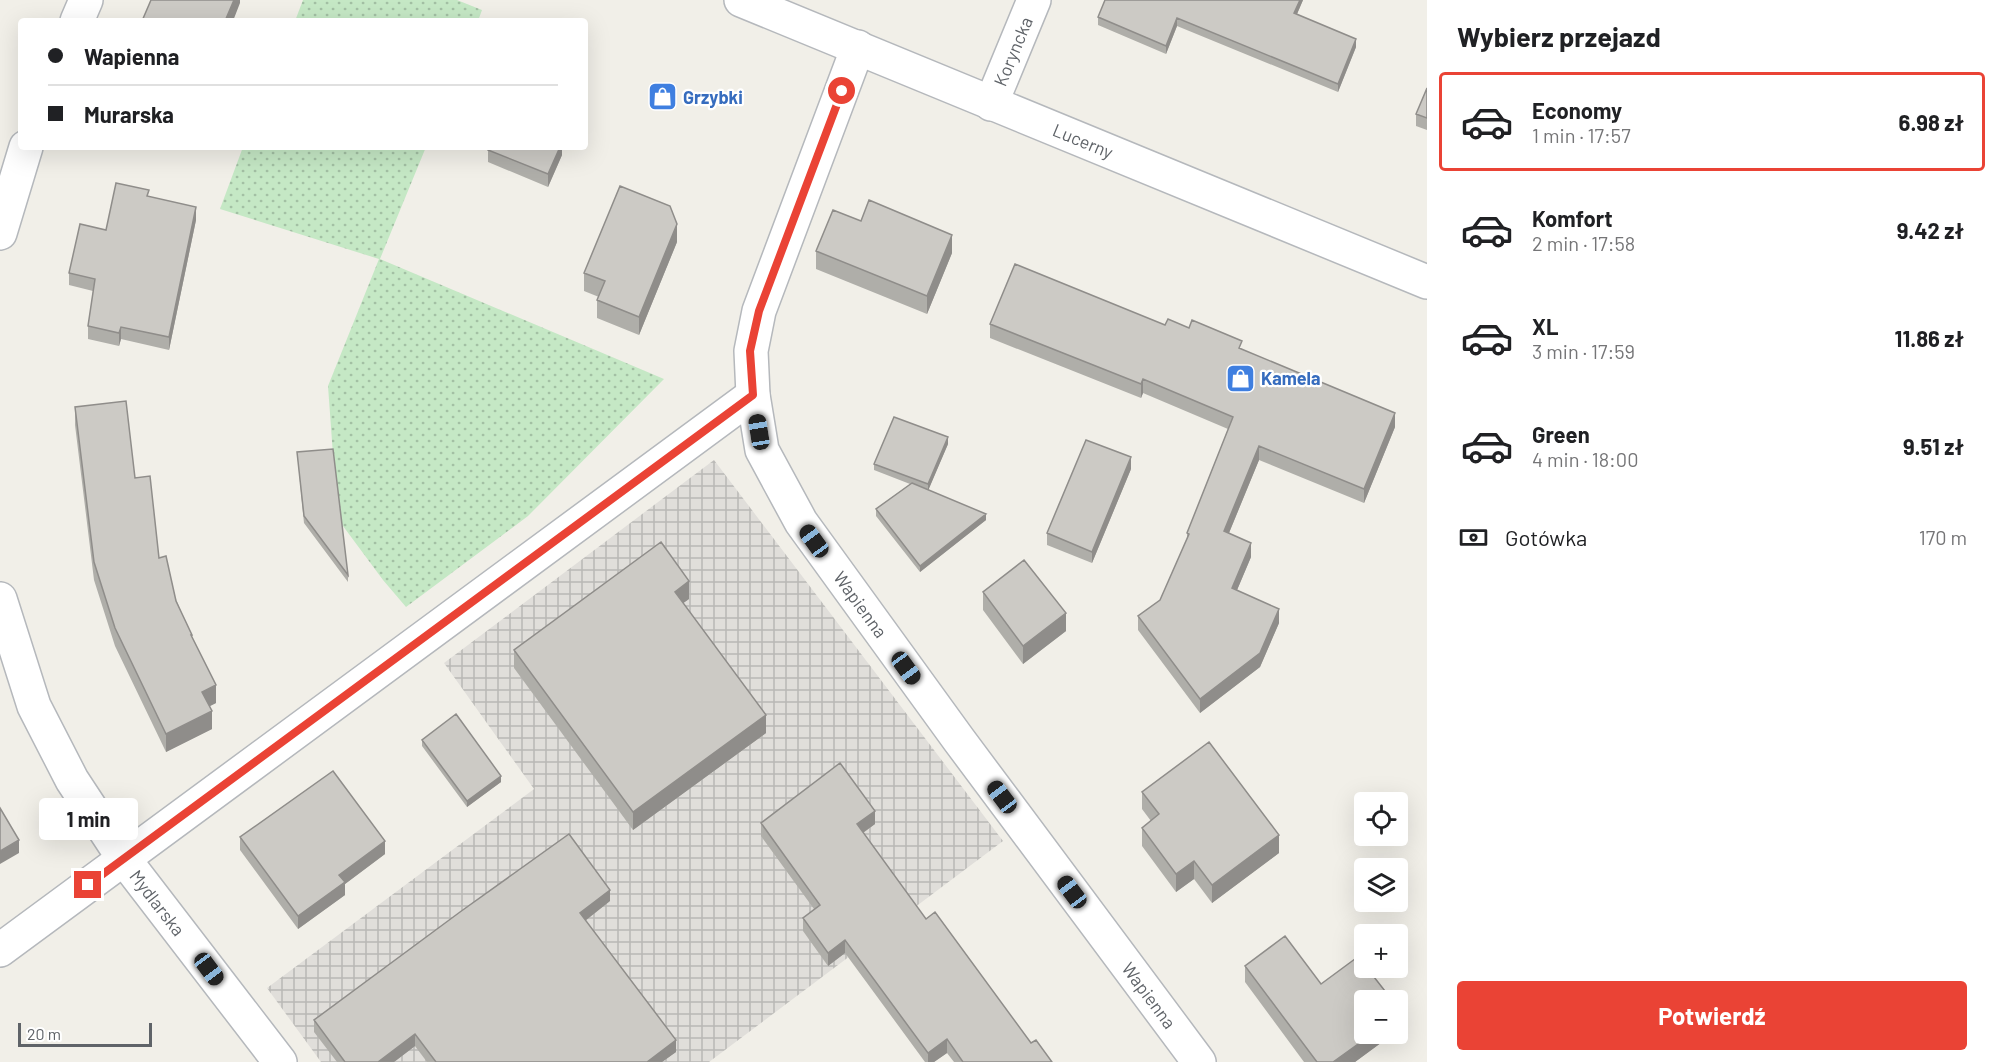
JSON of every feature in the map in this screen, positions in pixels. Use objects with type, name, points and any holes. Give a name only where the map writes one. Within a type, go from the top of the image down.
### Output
[{"type":"street","points":[[78,18],[86,0]]},
{"type":"street","name":"Lucerny","points":[[741,0],[1427,282]]},
{"type":"street","name":"Koryncka","points":[[991,104],[1034,0]]},
{"type":"street","name":"Wapienna","points":[[858,47],[759,311],[750,351],[753,395],[762,450],[801,522],[966,750],[1199,1062]]},
{"type":"street","points":[[0,233],[25,150]]},
{"type":"street","points":[[0,950],[753,395]]},
{"type":"street","name":"Mydlarska","points":[[0,599],[34,706],[72,780],[124,859],[280,1062]]},
{"type":"shaded area","points":[[714,460],[1003,841],[709,1062],[321,1062],[267,988],[534,789],[444,663]]},
{"type":"green space","points":[[303,0],[457,0],[482,10],[479,18],[296,18]]},
{"type":"green space","points":[[242,150],[425,150],[380,259],[664,379],[528,516],[406,607],[340,522],[333,455],[328,386],[379,259],[220,209]]},
{"type":"building","points":[[151,0],[234,0],[226,18],[143,18]]},
{"type":"building","points":[[1105,0],[1300,0],[1294,13],[1356,39],[1338,84],[1177,18],[1166,46],[1098,17]]},
{"type":"building","points":[[1427,88],[1427,118],[1416,114]]},
{"type":"building","points":[[488,150],[559,150],[548,174]]},
{"type":"building","points":[[116,183],[149,190],[147,196],[196,207],[169,337],[121,327],[119,333],[88,326],[95,279],[69,273],[80,224],[106,230]]},
{"type":"building","points":[[620,186],[670,206],[677,224],[639,317],[597,300],[605,281],[584,273]]},
{"type":"building","points":[[869,200],[952,235],[927,296],[816,251],[833,210],[861,221]]},
{"type":"building","points":[[1015,264],[1165,325],[1168,319],[1189,328],[1192,320],[1242,341],[1239,348],[1395,413],[1364,489],[1259,446],[1224,531],[1251,543],[1232,588],[1279,609],[1260,653],[1200,699],[1138,616],[1160,600],[1189,534],[1187,533],[1233,417],[1143,379],[1141,384],[990,324]]},
{"type":"building","points":[[126,401],[135,478],[150,476],[159,558],[166,556],[176,601],[216,685],[202,692],[212,711],[166,734],[115,628],[94,562],[75,407]]},
{"type":"building","points":[[894,417],[948,437],[928,484],[874,464]]},
{"type":"building","points":[[1086,440],[1131,457],[1092,552],[1047,533]]},
{"type":"building","points":[[333,449],[348,575],[304,516],[297,452]]},
{"type":"building","points":[[912,483],[986,514],[920,566],[876,509]]},
{"type":"building","points":[[661,542],[689,581],[675,592],[766,715],[633,812],[514,650]]},
{"type":"building","points":[[1024,560],[1066,613],[1023,646],[983,592]]},
{"type":"building","points":[[456,714],[501,776],[467,801],[422,740]]},
{"type":"building","points":[[1209,742],[1279,835],[1212,885],[1194,861],[1176,874],[1142,828],[1159,814],[1142,792]]},
{"type":"building","points":[[840,763],[875,811],[857,824],[926,919],[935,912],[1031,1043],[1036,1040],[1052,1062],[963,1062],[947,1039],[928,1053],[845,940],[828,953],[803,918],[820,905],[761,823]]},
{"type":"building","points":[[333,771],[385,841],[339,875],[345,882],[298,916],[240,837]]},
{"type":"building","points":[[0,808],[19,840],[0,851]]},
{"type":"building","points":[[569,834],[610,890],[580,913],[676,1040],[647,1062],[436,1062],[415,1034],[378,1062],[345,1062],[314,1020]]},
{"type":"building","points":[[1285,936],[1321,984],[1354,960],[1354,978],[1375,978],[1384,990],[1354,990],[1354,1044],[1358,1044],[1333,1062],[1317,1062],[1245,966]]},
{"type":"place","name":"Grzybki","points":[[662,97]]},
{"type":"place","name":"Kamela","points":[[1240,378]]},
{"type":"route","points":[[88,885],[753,395],[750,351],[759,311],[842,91]]}]
